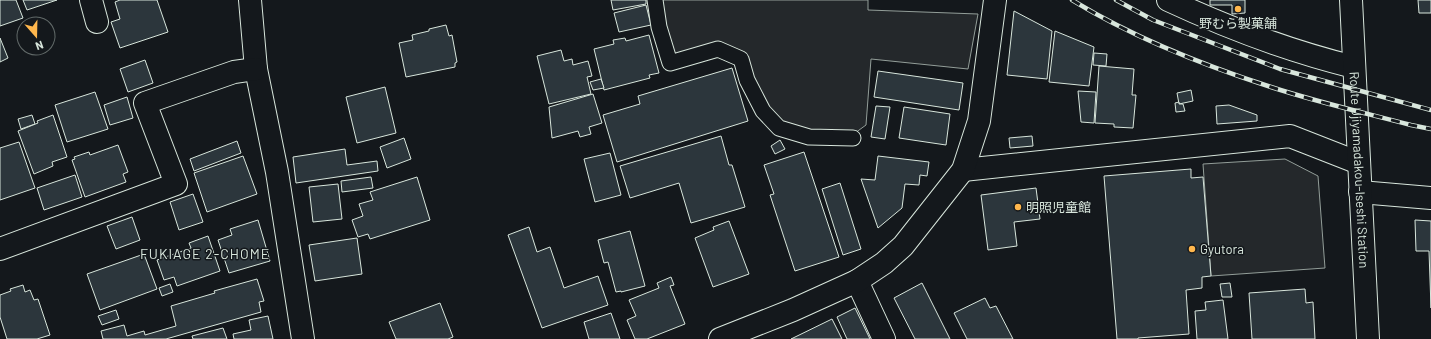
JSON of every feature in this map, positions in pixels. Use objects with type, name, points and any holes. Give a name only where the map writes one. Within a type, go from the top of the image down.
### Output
[{"type":"street","points":[[91,0],[97,22]]},
{"type":"street","points":[[250,0],[256,69],[277,172],[303,339]]},
{"type":"street","points":[[720,339],[793,310],[857,281],[884,263],[903,246],[962,170],[979,122],[995,0]]},
{"type":"street","points":[[1168,0],[1218,23],[1267,41],[1320,59],[1354,67]]},
{"type":"street","name":"Route Ujiyamadakou-Iseshi Station","points":[[1351,0],[1368,339]]},
{"type":"street","points":[[0,249],[176,184],[145,103],[234,72],[256,69]]},
{"type":"street","points":[[962,170],[1290,136],[1359,163]]},
{"type":"street","points":[[1360,192],[1431,198]]},
{"type":"street","points":[[857,281],[884,339]]},
{"type":"lane","points":[[655,0],[659,26],[670,63],[718,49],[741,59],[747,80],[763,111],[779,128],[809,137],[853,138]]},
{"type":"shaded area","points":[[662,0],[868,0],[868,10],[978,14],[968,69],[871,59],[866,125],[855,133],[811,132],[785,125],[769,109],[753,78],[746,55],[674,56],[666,26]]},
{"type":"shaded area","points":[[1285,159],[1318,176],[1325,268],[1211,276],[1203,164]]},
{"type":"building","points":[[0,0],[16,0],[22,16],[16,16],[16,20],[0,26]]},
{"type":"building","points":[[23,0],[57,0],[27,10]]},
{"type":"building","points":[[120,0],[157,0],[168,32],[120,48],[111,22],[120,19],[115,2]]},
{"type":"building","points":[[611,0],[646,0],[646,4],[613,10]]},
{"type":"building","name":"野むら製菓舗","points":[[1210,0],[1245,0],[1245,13],[1232,14],[1232,5],[1210,5]]},
{"type":"building","points":[[1418,0],[1431,0],[1431,13],[1419,13]]},
{"type":"building","points":[[646,5],[651,25],[619,32],[614,13]]},
{"type":"building","points":[[1014,11],[1052,31],[1047,79],[1007,75]]},
{"type":"building","points":[[446,25],[449,36],[452,35],[457,62],[455,63],[455,67],[406,77],[399,43],[413,40],[412,35]]},
{"type":"building","points":[[1055,31],[1094,47],[1089,86],[1049,82]]},
{"type":"building","points":[[649,35],[659,73],[649,75],[650,78],[604,90],[594,49],[614,44],[613,40],[625,38],[626,41]]},
{"type":"building","points":[[0,38],[8,58],[0,62]]},
{"type":"building","points":[[561,50],[564,61],[572,59],[573,65],[588,61],[592,76],[587,77],[591,94],[549,104],[537,56]]},
{"type":"building","points":[[1094,53],[1107,54],[1106,66],[1093,65]]},
{"type":"building","points":[[145,60],[153,83],[128,92],[120,69]]},
{"type":"building","points":[[1099,66],[1134,69],[1132,95],[1136,95],[1133,128],[1114,127],[1114,124],[1095,123]]},
{"type":"building","points":[[732,68],[748,121],[617,162],[603,115],[640,104],[638,96]]},
{"type":"building","points":[[878,71],[963,83],[959,110],[874,97]]},
{"type":"building","points":[[601,79],[604,88],[593,90],[590,82]]},
{"type":"building","points":[[385,87],[396,133],[357,143],[346,97]]},
{"type":"building","points":[[1191,90],[1193,101],[1179,104],[1177,93]]},
{"type":"building","points":[[1078,91],[1096,92],[1094,123],[1081,122]]},
{"type":"building","points":[[95,92],[108,129],[67,142],[55,105]]},
{"type":"building","points":[[593,94],[602,123],[589,127],[591,134],[580,137],[578,131],[552,138],[549,107]]},
{"type":"building","points":[[127,97],[133,118],[110,125],[104,105]]},
{"type":"building","points":[[1179,102],[1179,104],[1183,104],[1185,111],[1176,112],[1175,103]]},
{"type":"building","points":[[1229,105],[1257,115],[1257,121],[1217,124],[1216,106]]},
{"type":"building","points":[[876,106],[890,107],[885,139],[871,137]]},
{"type":"building","points":[[904,107],[950,114],[946,145],[899,138]]},
{"type":"building","points":[[32,115],[35,124],[21,129],[18,119]]},
{"type":"building","points":[[53,115],[67,157],[52,162],[53,166],[34,174],[18,131]]},
{"type":"building","points":[[721,136],[729,165],[732,165],[745,207],[691,223],[679,183],[630,198],[620,166]]},
{"type":"building","points":[[1032,136],[1033,146],[1010,148],[1009,138]]},
{"type":"building","points":[[404,138],[411,159],[387,168],[380,147]]},
{"type":"building","points":[[780,140],[785,149],[775,154],[771,146]]},
{"type":"building","points":[[237,141],[241,153],[194,171],[190,159]]},
{"type":"building","points":[[19,142],[35,188],[0,200],[0,148]]},
{"type":"building","points":[[118,145],[128,172],[123,174],[126,182],[85,197],[72,160],[75,159],[74,157],[89,152],[90,155]]},
{"type":"building","points":[[345,149],[347,165],[377,161],[378,171],[296,183],[293,157]]},
{"type":"building","points":[[804,152],[839,257],[795,271],[770,195],[774,194],[764,165]]},
{"type":"building","points":[[610,153],[621,195],[595,202],[584,159]]},
{"type":"building","points":[[243,156],[257,194],[207,212],[194,173]]},
{"type":"building","points":[[878,156],[929,162],[927,176],[920,175],[919,185],[905,184],[902,208],[878,228],[861,179],[875,180]]},
{"type":"building","points":[[1191,169],[1191,178],[1203,177],[1211,276],[1202,277],[1202,288],[1186,290],[1189,334],[1138,339],[1117,339],[1104,176]]},
{"type":"building","points":[[75,175],[82,197],[44,210],[37,188]]},
{"type":"building","points":[[371,177],[373,188],[342,192],[341,181]]},
{"type":"building","points":[[417,177],[430,220],[370,239],[368,234],[358,237],[352,220],[363,216],[359,204],[373,200],[370,192]]},
{"type":"building","points":[[840,183],[861,249],[843,255],[822,189]]},
{"type":"building","points":[[338,184],[342,219],[313,222],[309,187]]},
{"type":"building","points":[[1036,188],[1040,219],[1014,222],[1017,246],[988,250],[981,195]]},
{"type":"building","points":[[193,194],[203,222],[179,230],[170,202]]},
{"type":"building","points":[[132,217],[140,240],[116,249],[107,226]]},
{"type":"building","points":[[258,220],[270,261],[229,273],[218,240],[232,235],[230,229]]},
{"type":"building","points":[[1415,220],[1431,221],[1431,308],[1429,251],[1416,251]]},
{"type":"building","points":[[729,221],[749,274],[713,287],[695,238],[714,230],[713,227]]},
{"type":"building","points":[[529,227],[537,252],[550,247],[564,288],[598,276],[608,305],[542,328],[508,235]]},
{"type":"building","points":[[630,231],[645,286],[616,292],[608,262],[604,263],[598,240]]},
{"type":"building","points":[[208,236],[220,271],[177,286],[174,277],[164,280],[157,260],[191,248],[189,243]]},
{"type":"building","points":[[357,238],[362,274],[315,281],[309,245]]},
{"type":"building","points":[[144,254],[157,289],[100,310],[87,274]]},
{"type":"building","points":[[671,277],[674,285],[670,286],[685,324],[647,339],[635,339],[627,320],[636,316],[629,300],[659,288],[657,283]]},
{"type":"building","points":[[257,279],[264,301],[259,302],[261,312],[166,339],[103,339],[101,331],[124,325],[127,336],[144,331],[145,335],[176,326],[171,306],[215,293],[214,291]]},
{"type":"building","points":[[922,283],[950,339],[915,339],[894,298]]},
{"type":"building","points":[[1230,283],[1232,297],[1222,297],[1220,284]]},
{"type":"building","points":[[170,284],[173,292],[162,296],[159,288]]},
{"type":"building","points":[[23,285],[25,292],[30,290],[34,300],[38,299],[50,335],[37,339],[7,339],[0,317],[0,295],[11,291],[10,289]]},
{"type":"building","points":[[1305,289],[1306,303],[1313,302],[1315,339],[1252,339],[1249,293]]},
{"type":"building","points":[[985,298],[990,308],[996,306],[1013,339],[967,339],[954,313]]},
{"type":"building","points":[[1223,300],[1228,339],[1197,339],[1195,311],[1206,310],[1205,302]]},
{"type":"building","points":[[440,303],[453,337],[448,339],[396,339],[389,322]]},
{"type":"building","points":[[855,308],[870,339],[847,339],[837,317]]},
{"type":"building","points":[[116,310],[119,319],[102,325],[98,316]]},
{"type":"building","points":[[611,313],[620,339],[589,339],[584,322]]},
{"type":"building","points":[[268,316],[273,339],[234,339],[233,334],[251,330],[249,320]]},
{"type":"building","points":[[832,319],[842,339],[791,339]]},
{"type":"building","points":[[223,328],[227,339],[193,339],[192,336]]},
{"type":"railway","points":[[1072,0],[1120,27],[1194,60],[1306,98],[1431,129]]},
{"type":"railway","points":[[1116,0],[1153,20],[1280,69],[1431,110]]},
{"type":"place","name":"野むら製菓舗","points":[[1238,9]]},
{"type":"place","name":"明照児童館","points":[[1018,207]]},
{"type":"place","name":"Gyutora","points":[[1192,249]]},
{"type":"district","name":"FUKIAGE 2-CHOME","points":[[205,254]]}]
